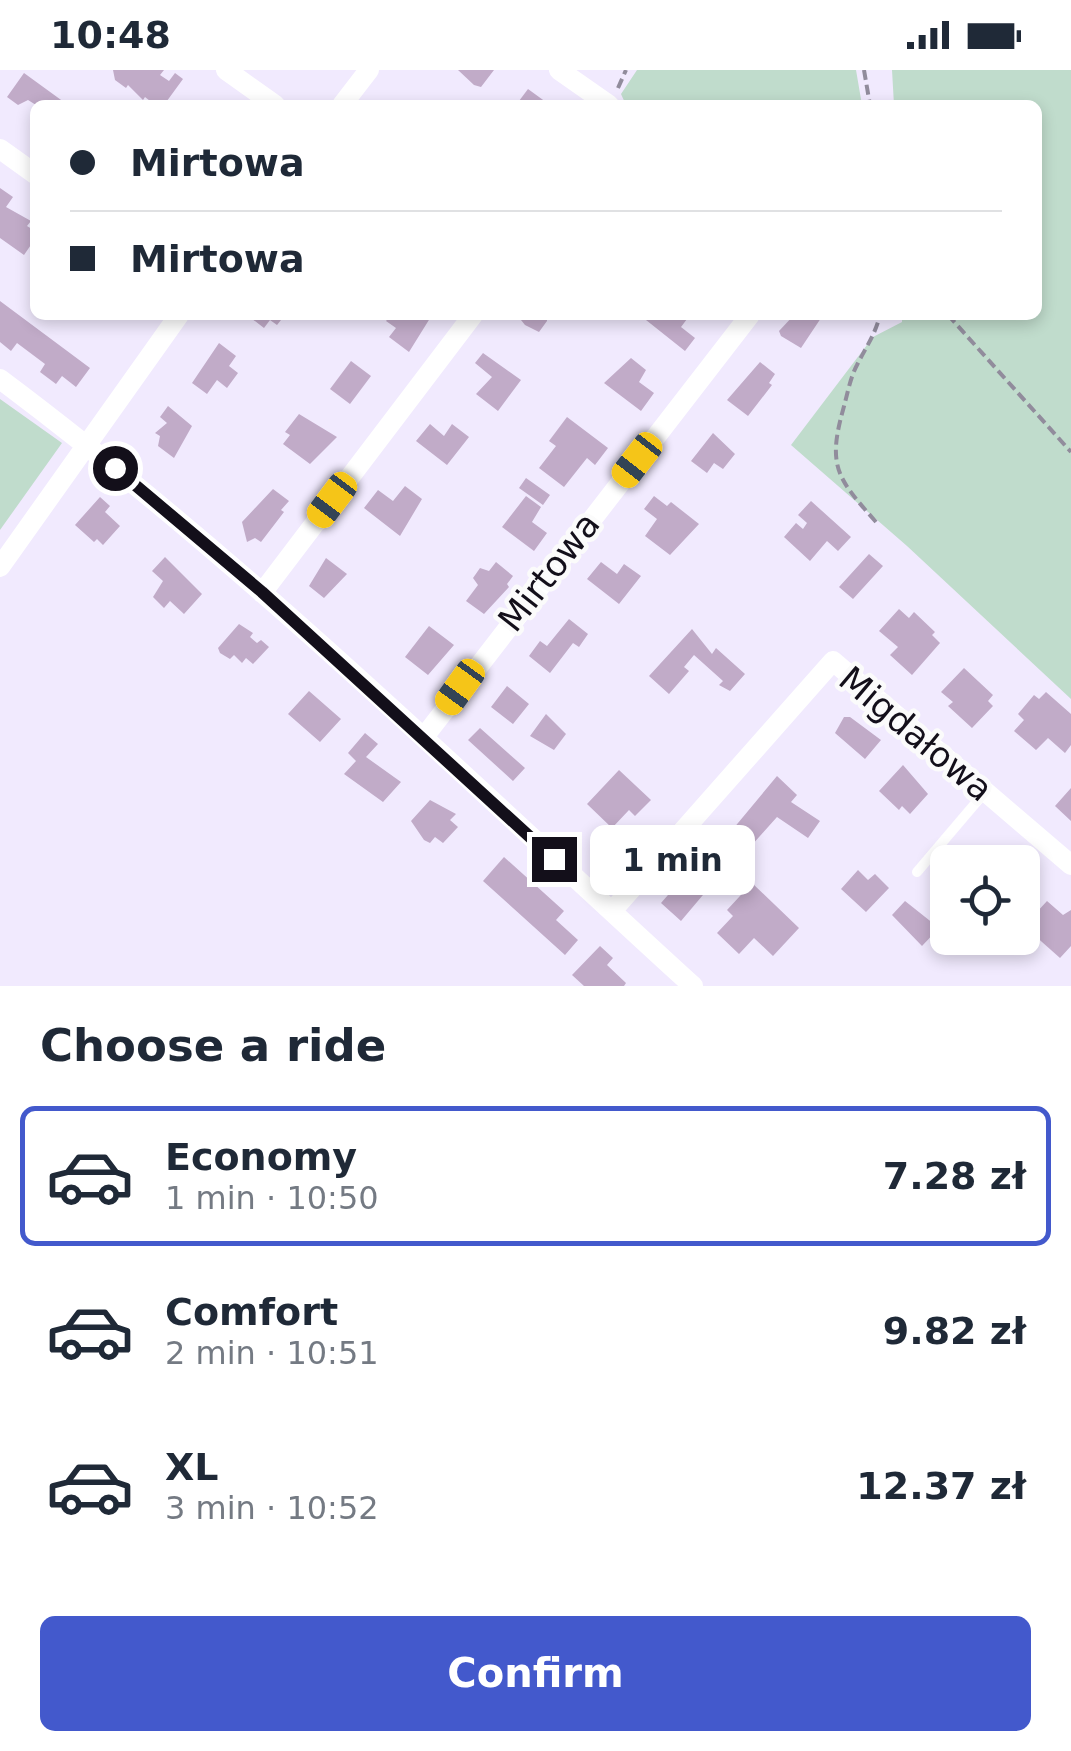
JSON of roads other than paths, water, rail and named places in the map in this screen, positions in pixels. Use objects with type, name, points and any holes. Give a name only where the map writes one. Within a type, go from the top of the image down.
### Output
[{"type":"street","points":[[226,70],[267,100]]},
{"type":"street","points":[[346,100],[368,70]]},
{"type":"street","points":[[559,70],[601,100]]},
{"type":"street","points":[[0,149],[30,170]]},
{"type":"street","points":[[0,567],[175,320]]},
{"type":"street","points":[[262,592],[469,320]]},
{"type":"street","name":"Mirtowa","points":[[424,737],[746,320]]},
{"type":"street","points":[[0,379],[86,443],[262,592],[694,986]]},
{"type":"street","name":"Migdałowa","points":[[612,912],[833,662],[1071,864]]},
{"type":"lane","points":[[917,872],[986,792]]}]
